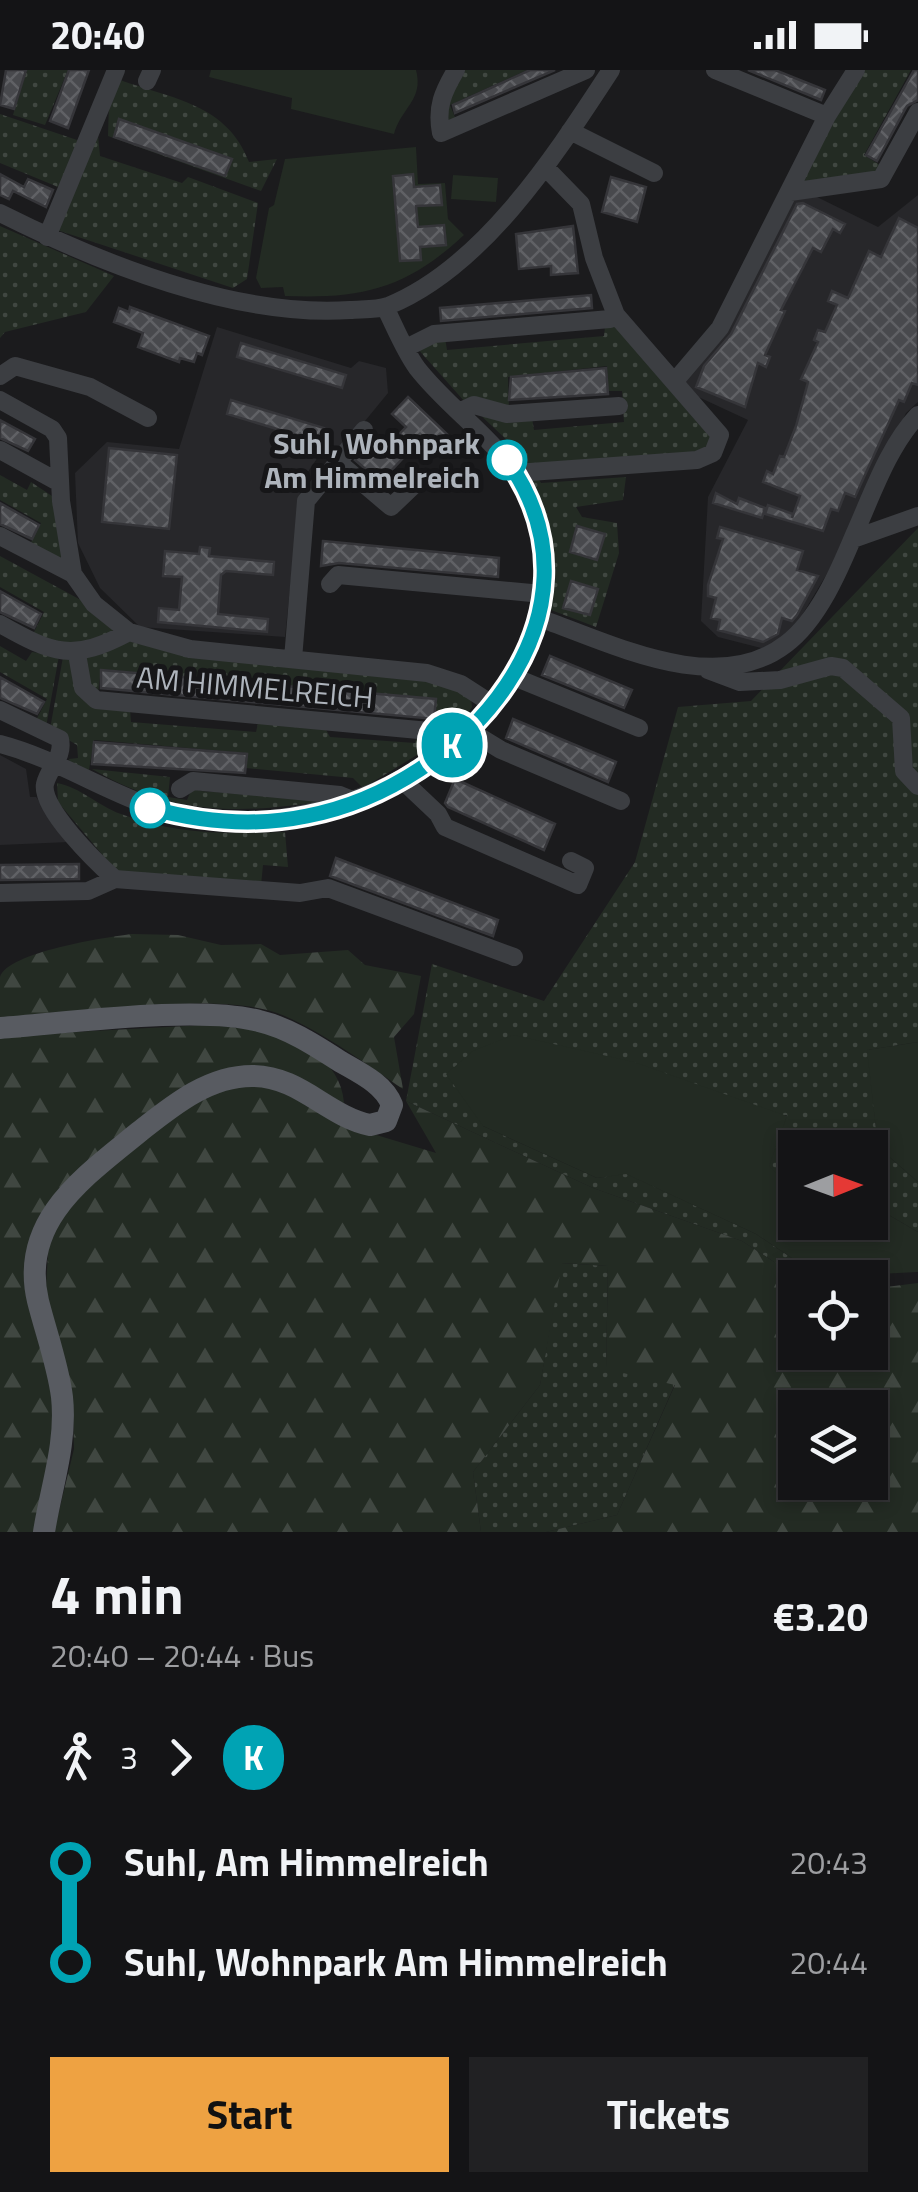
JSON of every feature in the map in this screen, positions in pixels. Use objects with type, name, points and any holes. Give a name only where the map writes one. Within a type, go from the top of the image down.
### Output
[{"type":"main road","points":[[0,1028],[202,1016],[260,1021],[354,1069],[382,1089],[392,1106],[386,1121],[370,1124],[282,1080],[252,1076],[219,1081],[169,1108],[58,1204],[42,1228],[33,1269],[63,1409],[62,1444],[44,1532]]},
{"type":"street","points":[[47,237],[116,70]]},
{"type":"street","points":[[456,70],[442,94],[438,114],[441,132],[586,70]]},
{"type":"street","points":[[715,70],[827,116]]},
{"type":"street","points":[[675,382],[720,328],[827,116],[856,70]]},
{"type":"street","points":[[0,213],[122,268],[253,304],[317,312],[386,308],[470,250],[546,168],[605,71]]},
{"type":"street","points":[[790,192],[880,180],[918,112]]},
{"type":"street","points":[[570,131],[654,173]]},
{"type":"street","points":[[516,472],[697,460],[713,453],[720,434],[616,315],[594,258],[581,204],[546,168]]},
{"type":"street","points":[[0,744],[56,764],[129,800],[198,818],[264,822],[310,816],[402,780],[463,736],[492,704],[514,677],[539,618],[539,525],[516,472],[416,366],[386,308]]},
{"type":"street","points":[[406,348],[434,334],[616,315]]},
{"type":"street","points":[[0,376],[15,366],[90,388],[148,418]]},
{"type":"street","points":[[0,400],[52,428],[65,445],[60,483],[74,574],[94,604],[129,632],[190,649],[426,673],[461,684],[492,704]]},
{"type":"street","points":[[461,412],[474,405],[507,414],[619,406]]},
{"type":"street","points":[[699,666],[751,662],[786,644],[814,614],[876,485],[918,415]]},
{"type":"street","points":[[293,659],[306,501],[364,430]]},
{"type":"street","points":[[0,450],[60,483]]},
{"type":"street","points":[[338,462],[391,507],[414,486]]},
{"type":"street","points":[[853,538],[916,513]]},
{"type":"street","points":[[0,536],[74,574]]},
{"type":"street","points":[[330,584],[338,575],[542,594]]},
{"type":"street","points":[[539,618],[740,682],[780,680],[831,666],[844,668],[901,718],[904,771],[918,786]]},
{"type":"street","points":[[0,624],[49,649],[77,654],[129,632]]},
{"type":"street","name":"AM HIMMELREICH","points":[[77,654],[83,688],[96,700],[451,733],[502,750],[621,801]]},
{"type":"street","points":[[514,677],[639,728]]},
{"type":"street","points":[[0,710],[60,739],[56,764],[46,779],[44,794],[53,812],[115,879]]},
{"type":"street","points":[[402,780],[438,814],[445,827],[578,886],[585,868],[571,861]]},
{"type":"street","points":[[180,790],[193,781],[340,795],[356,801]]},
{"type":"street","points":[[0,893],[88,892],[115,879],[300,893],[328,888],[514,957]]},
{"type":"shaded area","points":[[918,195],[918,402],[906,413],[828,572],[798,622],[769,650],[718,637],[701,621],[708,497],[748,420],[692,394],[684,381],[793,196],[817,197],[878,227]]},
{"type":"shaded area","points":[[217,327],[351,368],[359,361],[386,368],[388,393],[347,443],[318,457],[301,482],[285,637],[140,627],[100,588],[78,543],[75,473],[107,442],[179,449]]},
{"type":"shaded area","points":[[0,755],[26,769],[30,797],[36,797],[69,842],[0,845]]},
{"type":"green space","points":[[27,70],[68,70],[45,125],[13,115]]},
{"type":"green space","points":[[211,70],[416,70],[418,80],[414,97],[394,134],[291,109],[292,98],[209,77]]},
{"type":"green space","points":[[461,70],[527,70],[450,105],[458,125],[448,124],[446,96]]},
{"type":"green space","points":[[861,70],[911,70],[864,155],[885,168],[879,177],[801,182]]},
{"type":"green space","points":[[120,80],[196,106],[212,116],[227,127],[249,162],[277,159],[261,191],[108,136],[109,102]]},
{"type":"green space","points":[[0,114],[80,141],[58,187],[0,163]]},
{"type":"green space","points":[[97,125],[100,156],[182,183],[188,177],[258,203],[247,279],[233,288],[54,229]]},
{"type":"green space","points":[[416,147],[418,184],[445,183],[448,219],[464,235],[422,268],[382,287],[312,296],[285,296],[283,287],[261,288],[256,278],[269,208],[274,205],[285,159]]},
{"type":"green space","points":[[453,175],[498,178],[496,202],[451,199]]},
{"type":"green space","points":[[0,226],[114,276],[86,312],[5,332],[0,338]]},
{"type":"green space","points":[[618,326],[715,442],[694,455],[524,466],[510,443],[475,410],[532,418],[534,430],[624,422],[622,391],[608,391],[607,366],[508,377],[509,409],[465,402],[416,347],[445,338],[447,350],[604,336],[605,327]]},
{"type":"green space","points":[[529,473],[535,473],[541,483],[626,477],[623,500],[576,507],[582,517],[617,523],[619,553],[596,627],[551,610],[552,535]]},
{"type":"green space","points":[[0,475],[27,490],[31,482],[52,496],[64,561],[29,546],[41,523],[0,500]]},
{"type":"green space","points":[[918,528],[918,1042],[868,1050],[876,1130],[781,1130],[787,1115],[483,1126],[597,1178],[625,1173],[756,1234],[795,1260],[778,1260],[778,1265],[742,1241],[593,1188],[406,1101],[432,964],[544,1001],[635,862],[678,707],[751,701]]},
{"type":"green space","points":[[0,556],[79,599],[81,594],[113,627],[112,638],[87,647],[32,636],[44,612],[0,587]]},
{"type":"green space","points":[[134,638],[421,677],[454,687],[471,699],[472,707],[459,726],[459,713],[436,716],[436,699],[101,669],[98,693],[85,680],[86,658]]},
{"type":"green space","points":[[0,646],[26,661],[32,652],[59,656],[46,727],[35,722],[47,699],[0,672]]},
{"type":"green space","points":[[63,657],[69,657],[75,686],[130,709],[131,722],[256,732],[259,719],[324,726],[330,737],[415,743],[417,734],[443,739],[363,788],[353,778],[246,768],[247,753],[94,740],[89,770],[70,763],[69,759],[78,758],[77,745],[50,729]]},
{"type":"green space","points":[[92,769],[170,777],[168,797],[187,800],[193,786],[200,791],[332,800],[268,808],[209,808],[152,796]]},
{"type":"green space","points":[[57,783],[121,814],[161,826],[222,833],[285,832],[288,867],[263,865],[261,885],[116,871],[58,802]]},
{"type":"green space","points":[[132,934],[178,935],[221,945],[261,944],[280,955],[348,950],[365,965],[421,976],[414,1014],[394,1037],[403,1089],[309,1028],[277,1013],[250,1007],[181,1004],[0,1017],[0,977],[7,968],[60,947]]},
{"type":"green space","points":[[205,1025],[270,1034],[311,1051],[339,1082],[344,1103],[234,1069],[49,1203],[35,1231],[30,1281],[53,1382],[56,1425],[52,1455],[37,1532],[0,1532],[0,1036]]},
{"type":"green space","points":[[513,1035],[634,1062],[787,1116],[782,1130],[778,1130],[769,1166],[778,1175],[778,1240],[888,1240],[888,1214],[918,1232],[918,1272],[888,1274],[888,1260],[795,1260],[756,1234],[626,1174],[597,1178],[483,1126],[446,1074],[473,1051]]},
{"type":"green space","points":[[918,1042],[918,1182],[888,1156],[888,1130],[876,1130],[867,1050]]},
{"type":"green space","points":[[269,1086],[353,1128],[436,1153],[406,1101],[593,1188],[742,1241],[778,1265],[778,1370],[888,1370],[888,1287],[918,1283],[918,1532],[546,1532],[617,1515],[675,1385],[606,1369],[608,1266],[562,1263],[540,1385],[473,1472],[481,1532],[54,1532],[74,1449],[73,1407],[45,1305],[49,1236],[61,1213],[159,1125],[221,1088]]},
{"type":"green space","points":[[778,1139],[778,1176],[768,1166]]},
{"type":"green space","points":[[888,1156],[918,1182],[918,1232],[888,1214]]},
{"type":"green space","points":[[561,1263],[608,1266],[606,1368],[675,1384],[617,1515],[546,1532],[481,1532],[473,1472],[540,1385]]},
{"type":"building","points":[[6,70],[26,70],[14,109],[0,105]]},
{"type":"building","points":[[69,70],[89,70],[68,128],[50,121]]},
{"type":"building","points":[[530,70],[555,70],[455,113],[453,105]]},
{"type":"building","points":[[748,70],[775,70],[825,90],[821,100]]},
{"type":"building","points":[[914,70],[918,70],[918,100],[907,106],[877,161],[866,155]]},
{"type":"building","points":[[119,119],[232,159],[225,176],[114,137]]},
{"type":"building","points":[[0,174],[24,187],[28,179],[53,190],[46,207],[13,191],[9,199],[0,195]]},
{"type":"building","points":[[413,174],[414,187],[440,185],[442,205],[416,206],[418,227],[444,225],[446,245],[420,247],[421,260],[400,261],[393,176]]},
{"type":"building","points":[[611,177],[646,187],[637,222],[602,212]]},
{"type":"building","points":[[803,203],[845,224],[840,233],[833,229],[821,252],[813,248],[781,310],[785,311],[765,355],[770,357],[766,367],[758,363],[745,407],[696,387],[704,366],[731,334],[797,204]]},
{"type":"building","points":[[899,218],[918,228],[918,385],[912,383],[904,402],[899,400],[855,497],[845,493],[838,511],[831,509],[823,531],[765,514],[768,505],[793,514],[792,518],[800,496],[763,482],[767,471],[773,474],[780,456],[784,457],[796,426],[808,382],[801,379],[818,342],[814,340],[818,330],[825,332],[837,305],[828,301],[832,291],[848,298],[869,251],[881,257]]},
{"type":"building","points":[[573,226],[578,273],[551,275],[551,266],[519,269],[516,234]]},
{"type":"building","points":[[591,295],[592,308],[441,321],[440,308]]},
{"type":"building","points":[[130,307],[209,336],[202,355],[197,353],[194,362],[180,358],[179,362],[138,347],[143,333],[114,322],[119,308],[129,312]]},
{"type":"building","points":[[241,343],[346,375],[342,388],[237,357]]},
{"type":"building","points":[[606,368],[608,394],[509,400],[511,377]]},
{"type":"building","points":[[408,397],[449,436],[433,453],[420,440],[391,471],[401,480],[390,490],[355,460],[366,447],[377,457],[406,427],[392,414]]},
{"type":"building","points":[[231,400],[324,428],[320,442],[227,414]]},
{"type":"building","points":[[0,420],[35,439],[28,451],[0,438]]},
{"type":"building","points":[[109,448],[177,455],[169,529],[102,522]]},
{"type":"building","points":[[716,493],[737,504],[739,498],[765,508],[762,518],[713,503]]},
{"type":"building","points":[[0,503],[39,525],[32,539],[0,524]]},
{"type":"building","points":[[577,526],[605,534],[597,560],[570,552]]},
{"type":"building","points":[[720,527],[803,551],[797,570],[818,576],[792,621],[782,618],[778,634],[763,642],[718,630],[720,620],[711,618],[716,598],[708,596],[708,585],[723,539],[717,538]]},
{"type":"building","points":[[323,541],[499,558],[498,577],[339,563],[321,566]]},
{"type":"building","points":[[200,547],[210,548],[209,556],[274,562],[273,575],[226,571],[221,575],[218,614],[268,619],[267,632],[158,622],[159,608],[179,610],[182,577],[163,576],[165,551],[199,554]]},
{"type":"building","points":[[571,581],[598,589],[590,615],[563,608]]},
{"type":"building","points":[[0,591],[41,614],[34,628],[0,612]]},
{"type":"building","points":[[550,656],[632,690],[624,708],[542,675]]},
{"type":"building","points":[[101,670],[436,699],[434,719],[101,688]]},
{"type":"building","points":[[0,677],[44,702],[37,714],[0,698]]},
{"type":"building","points":[[513,719],[616,762],[608,782],[506,738]]},
{"type":"building","points":[[94,742],[247,754],[245,773],[92,764]]},
{"type":"building","points":[[455,779],[555,824],[544,850],[448,807],[445,803]]},
{"type":"building","points":[[336,858],[498,920],[493,936],[330,876]]},
{"type":"building","points":[[79,864],[79,879],[0,880],[0,865]]},
{"type":"bus line","name":"K","points":[[150,808],[237,822],[310,816],[389,788],[470,731],[514,677],[539,618],[544,578],[539,525],[507,460]]},
{"type":"place","name":"Suhl, Wohnpark Am Himmelreich","points":[[507,460]]}]
